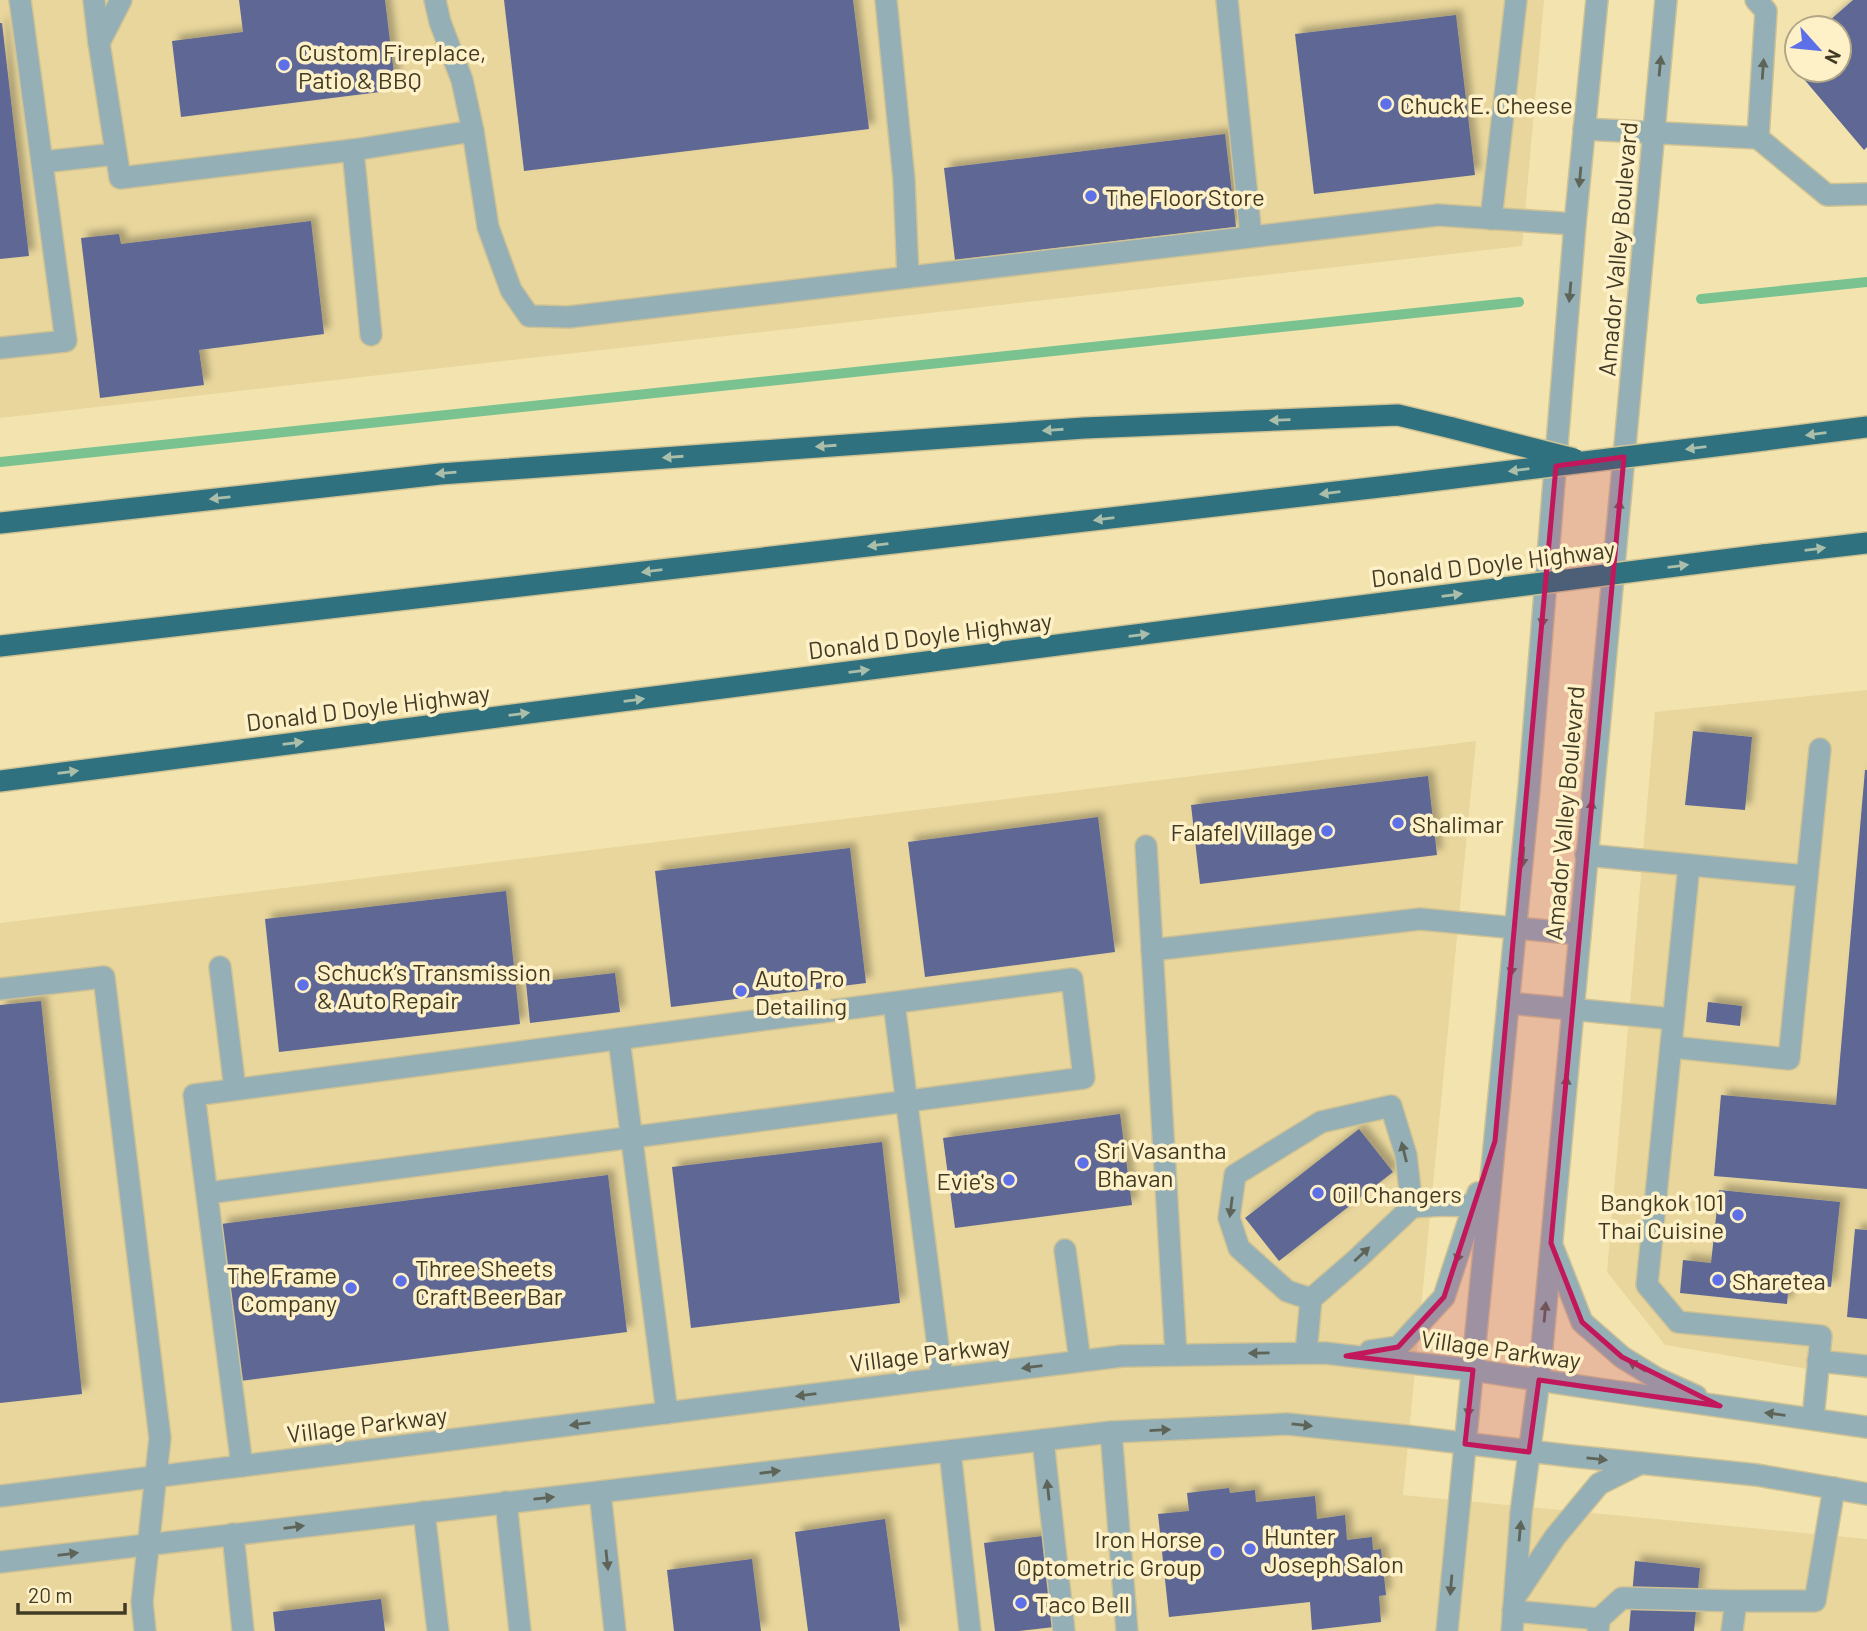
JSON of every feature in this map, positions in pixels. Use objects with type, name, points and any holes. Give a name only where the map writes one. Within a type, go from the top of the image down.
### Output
[{"type":"highway","points":[[0,523],[440,474],[1084,428],[1398,415],[1587,462]]},
{"type":"highway","points":[[0,646],[1397,485],[1867,427]]},
{"type":"highway","name":"Donald D Doyle Highway","points":[[0,781],[1867,543]]},
{"type":"street","points":[[0,348],[65,341],[20,0]]},
{"type":"street","points":[[94,0],[120,178],[354,150],[472,131]]},
{"type":"street","points":[[99,43],[121,0]]},
{"type":"street","points":[[435,0],[440,22],[462,79],[488,227],[510,290],[529,316],[569,317],[1438,215],[1575,224]]},
{"type":"street","points":[[886,0],[904,180],[908,277]]},
{"type":"street","points":[[1227,0],[1251,236]]},
{"type":"street","points":[[1491,219],[1516,0]]},
{"type":"street","name":"Amador Valley Boulevard","points":[[1447,1631],[1529,789],[1575,224],[1597,0]]},
{"type":"street","name":"Amador Valley Boulevard","points":[[1513,1614],[1521,1513],[1539,1380],[1666,0]]},
{"type":"street","points":[[1756,0],[1766,12],[1758,138]]},
{"type":"street","points":[[1584,129],[1758,138],[1828,195],[1867,194]]},
{"type":"street","points":[[354,150],[371,335]]},
{"type":"street","points":[[42,162],[116,154]]},
{"type":"street","points":[[1671,1047],[1789,1059],[1820,749]]},
{"type":"street","points":[[1146,846],[1176,1355]]},
{"type":"street","points":[[1586,855],[1807,876]]},
{"type":"street","points":[[1689,865],[1647,1285],[1678,1322],[1821,1336],[1812,1419]]},
{"type":"street","points":[[1152,950],[1420,919],[1580,934]]},
{"type":"street","points":[[220,967],[235,1089]]},
{"type":"street","points":[[0,989],[104,977],[160,1438],[142,1602],[145,1631]]},
{"type":"street","points":[[207,1193],[1084,1078],[1072,979],[194,1095],[242,1466]]},
{"type":"street","points":[[894,1003],[942,1378]]},
{"type":"street","points":[[1508,1003],[1674,1019]]},
{"type":"street","points":[[619,1039],[667,1413]]},
{"type":"street","points":[[1311,1299],[1287,1291],[1239,1248],[1229,1218],[1235,1175],[1321,1122],[1391,1106],[1406,1155],[1412,1207]]},
{"type":"street","points":[[1346,1356],[1398,1347],[1444,1297],[1495,1141]]},
{"type":"street","points":[[1306,1353],[1311,1299],[1412,1207],[1474,1206]]},
{"type":"street","points":[[1551,1244],[1582,1322],[1622,1357],[1656,1378],[1720,1406]]},
{"type":"street","points":[[1065,1250],[1080,1361]]},
{"type":"street","name":"Village Parkway","points":[[0,1496],[1122,1356],[1325,1353],[1473,1370],[1867,1426]]},
{"type":"street","points":[[1818,1361],[1867,1366]]},
{"type":"street","points":[[0,1562],[1111,1432],[1287,1424],[1757,1475],[1867,1494]]},
{"type":"street","points":[[1111,1432],[1127,1631]]},
{"type":"street","points":[[1043,1440],[1064,1631]]},
{"type":"street","points":[[950,1451],[970,1631]]},
{"type":"street","points":[[1642,1463],[1599,1484],[1555,1537],[1513,1614],[1599,1625],[1622,1598],[1815,1601],[1834,1488]]},
{"type":"street","points":[[600,1492],[615,1631]]},
{"type":"street","points":[[506,1502],[520,1631]]},
{"type":"street","points":[[424,1512],[438,1631]]},
{"type":"street","points":[[233,1534],[243,1631]]},
{"type":"street","points":[[1732,1631],[1736,1601]]},
{"type":"highlighted area","points":[[1624,457],[1551,1243],[1582,1322],[1622,1357],[1720,1406],[1539,1380],[1529,1452],[1465,1444],[1473,1370],[1346,1356],[1398,1347],[1444,1297],[1495,1141],[1556,466]]},
{"type":"shaded area","points":[[0,0],[1544,0],[1522,246],[0,418]]},
{"type":"shaded area","points":[[1867,690],[1867,1379],[1665,1345],[1607,1272],[1655,712]]},
{"type":"shaded area","points":[[1476,741],[1403,1495],[1867,1539],[1867,1631],[0,1631],[0,923]]},
{"type":"building","points":[[239,0],[385,0],[396,90],[181,117],[172,41],[243,32]]},
{"type":"building","points":[[504,0],[853,0],[869,129],[524,171]]},
{"type":"building","points":[[1853,0],[1867,0],[1867,147],[1864,150],[1808,84],[1853,84],[1853,14],[1837,14]]},
{"type":"building","points":[[1456,15],[1475,175],[1314,194],[1295,34]]},
{"type":"building","points":[[0,23],[29,256],[0,259]]},
{"type":"building","points":[[1225,134],[1236,227],[955,260],[944,168]]},
{"type":"building","points":[[311,221],[324,334],[199,350],[204,385],[100,398],[81,238],[119,234],[121,244]]},
{"type":"building","points":[[1693,731],[1752,737],[1745,810],[1685,805]]},
{"type":"building","points":[[1865,770],[1867,1189],[1714,1176],[1721,1095],[1836,1105]]},
{"type":"building","points":[[1428,776],[1437,855],[1200,884],[1191,805]]},
{"type":"building","points":[[1098,817],[1115,952],[925,977],[908,842]]},
{"type":"building","points":[[850,848],[866,983],[671,1007],[655,871]]},
{"type":"building","points":[[506,891],[520,1024],[279,1052],[265,919]]},
{"type":"building","points":[[615,973],[620,1012],[530,1023],[526,983]]},
{"type":"building","points":[[41,1001],[82,1394],[0,1403],[0,1005]]},
{"type":"building","points":[[1708,1002],[1742,1006],[1740,1026],[1706,1022]]},
{"type":"building","points":[[1120,1114],[1132,1205],[955,1228],[943,1138]]},
{"type":"building","points":[[1359,1129],[1393,1172],[1279,1261],[1245,1218]]},
{"type":"building","points":[[882,1142],[900,1303],[691,1328],[672,1167]]},
{"type":"building","points":[[608,1175],[627,1332],[240,1381],[221,1224]]},
{"type":"building","points":[[1719,1190],[1840,1202],[1831,1287],[1789,1282],[1787,1304],[1680,1293],[1683,1260],[1711,1263]]},
{"type":"building","points":[[1855,1229],[1867,1230],[1867,1319],[1847,1317]]},
{"type":"building","points":[[1229,1488],[1230,1493],[1255,1490],[1256,1502],[1315,1496],[1317,1519],[1345,1515],[1347,1540],[1372,1537],[1373,1550],[1381,1549],[1386,1595],[1379,1596],[1381,1622],[1312,1630],[1310,1602],[1169,1617],[1158,1514],[1189,1511],[1187,1493]]},
{"type":"building","points":[[885,1519],[900,1631],[808,1631],[795,1532]]},
{"type":"building","name":"Taco Bell","points":[[1043,1536],[1054,1627],[995,1631],[984,1543]]},
{"type":"building","points":[[752,1559],[761,1631],[674,1631],[667,1570]]},
{"type":"building","points":[[1635,1561],[1700,1568],[1694,1631],[1629,1631]]},
{"type":"building","points":[[381,1599],[385,1631],[275,1631],[273,1612]]},
{"type":"waterway","points":[[1701,299],[1867,282]]},
{"type":"waterway","points":[[0,462],[1519,302]]},
{"type":"place","name":"Custom Fireplace, Patio & BBQ","points":[[284,65]]},
{"type":"place","name":"Chuck E. Cheese","points":[[1386,104]]},
{"type":"place","name":"The Floor Store","points":[[1091,196]]},
{"type":"place","name":"Shalimar","points":[[1398,823]]},
{"type":"place","name":"Falafel Village","points":[[1327,831]]},
{"type":"place","name":"Schuck’s Transmission & Auto Repair","points":[[303,985]]},
{"type":"place","name":"Auto Pro Detailing","points":[[741,991]]},
{"type":"place","name":"Sri Vasantha Bhavan","points":[[1083,1163]]},
{"type":"place","name":"Evie's","points":[[1009,1180]]},
{"type":"place","name":"Oil Changers","points":[[1318,1193]]},
{"type":"place","name":"Bangkok 101 Thai Cuisine","points":[[1738,1215]]},
{"type":"place","name":"Sharetea","points":[[1718,1280]]},
{"type":"place","name":"Three Sheets Craft Beer Bar","points":[[401,1281]]},
{"type":"place","name":"The Frame Company","points":[[351,1288]]},
{"type":"place","name":"Hunter Joseph Salon","points":[[1250,1549]]},
{"type":"place","name":"Iron Horse Optometric Group","points":[[1216,1552]]},
{"type":"place","name":"Taco Bell","points":[[1021,1603]]}]
